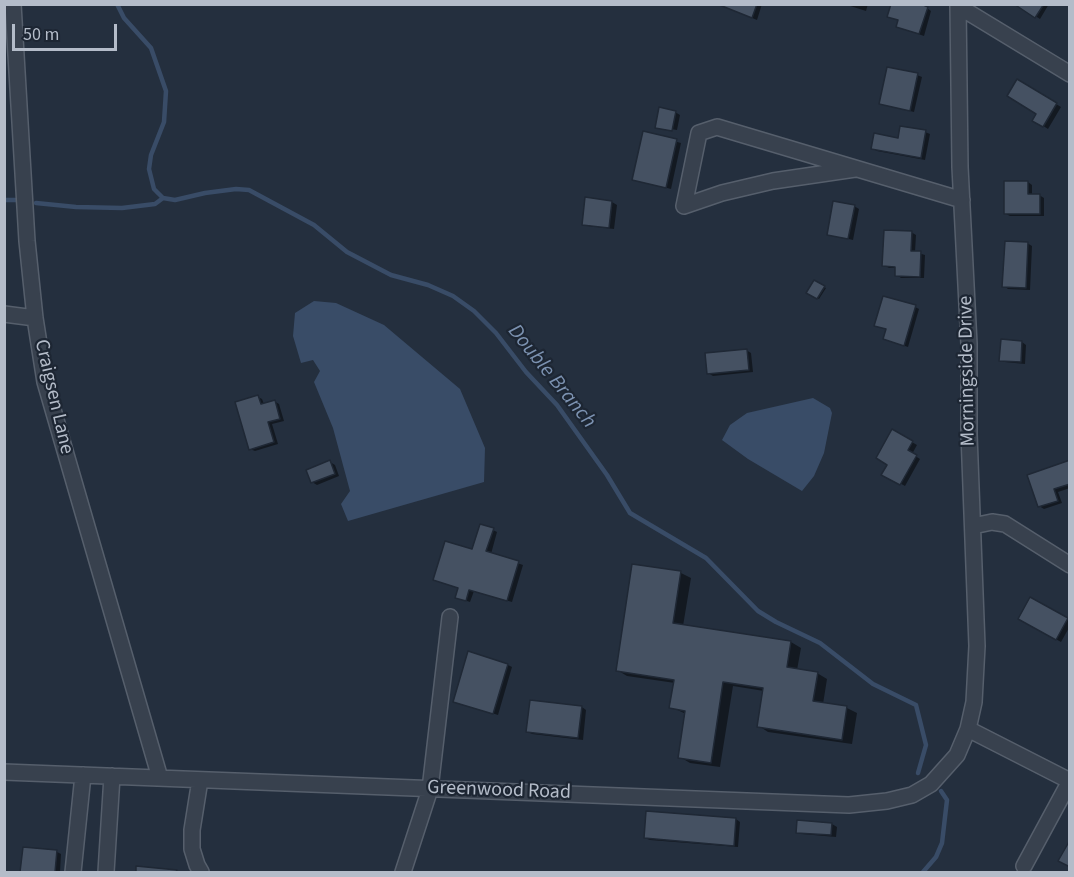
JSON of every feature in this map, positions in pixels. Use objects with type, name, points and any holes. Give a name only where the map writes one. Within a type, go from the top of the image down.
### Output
[{"type":"street","name":"Craigsen Lane","points":[[13,4],[27,241],[35,318],[45,382],[160,778]]},
{"type":"street","points":[[958,5],[1070,74]]},
{"type":"street","name":"Morningside Drive","points":[[958,5],[977,646],[974,702],[966,733]]},
{"type":"street","points":[[855,169],[773,181],[722,193],[684,206],[699,133],[717,127],[962,200]]},
{"type":"street","points":[[4,314],[35,318]]},
{"type":"street","points":[[973,526],[993,522],[1005,524],[1067,558]]},
{"type":"street","points":[[403,873],[429,789],[450,617]]},
{"type":"street","points":[[966,733],[1069,781],[1024,866]]},
{"type":"street","name":"Greenwood Road","points":[[4,772],[849,805],[887,801],[912,795],[931,784],[957,755],[966,733]]},
{"type":"street","points":[[73,873],[83,775]]},
{"type":"street","points":[[106,873],[112,776]]},
{"type":"street","points":[[200,780],[192,830],[192,849],[196,865],[201,873]]},
{"type":"water","points":[[314,301],[336,303],[384,325],[460,389],[485,448],[484,482],[348,521],[341,504],[350,491],[333,428],[314,382],[320,371],[313,360],[301,363],[293,336],[295,313]]},
{"type":"water","points":[[813,398],[830,408],[832,413],[824,453],[814,476],[802,491],[748,459],[722,440],[730,425],[747,413]]},
{"type":"building","points":[[717,4],[757,4],[752,18]]},
{"type":"building","points":[[891,4],[921,4],[928,7],[919,34],[896,27],[898,20],[887,17]]},
{"type":"building","points":[[1014,4],[1044,4],[1035,18]]},
{"type":"building","points":[[887,67],[918,73],[910,111],[879,104]]},
{"type":"building","points":[[1017,79],[1057,103],[1043,127],[1032,121],[1036,114],[1007,96]]},
{"type":"building","points":[[659,107],[676,111],[672,131],[655,128]]},
{"type":"building","points":[[900,126],[926,130],[921,158],[871,149],[874,133],[898,138]]},
{"type":"building","points":[[643,131],[677,139],[666,188],[632,180]]},
{"type":"building","points":[[1004,181],[1028,181],[1028,194],[1040,194],[1040,214],[1004,214]]},
{"type":"building","points":[[585,197],[612,201],[609,228],[582,225]]},
{"type":"building","points":[[833,201],[855,205],[848,239],[827,235]]},
{"type":"building","points":[[884,230],[912,231],[911,251],[921,251],[920,277],[895,276],[895,267],[882,266]]},
{"type":"building","points":[[1005,241],[1028,242],[1026,288],[1002,287]]},
{"type":"building","points":[[814,280],[825,286],[817,299],[806,293]]},
{"type":"building","points":[[883,296],[916,305],[904,346],[883,339],[886,329],[874,326]]},
{"type":"building","points":[[1001,339],[1022,341],[1021,362],[999,361]]},
{"type":"building","points":[[747,349],[749,370],[707,374],[705,353]]},
{"type":"building","points":[[258,395],[261,404],[275,400],[280,419],[268,422],[274,442],[249,450],[235,402]]},
{"type":"building","points":[[892,429],[913,441],[908,450],[917,455],[900,485],[881,475],[887,465],[876,458]]},
{"type":"building","points":[[330,460],[335,474],[311,483],[306,470]]},
{"type":"building","points":[[1070,460],[1070,484],[1054,489],[1058,501],[1038,507],[1027,475]]},
{"type":"building","points":[[480,524],[494,528],[486,551],[519,561],[507,601],[469,590],[466,601],[455,598],[458,588],[433,580],[445,541],[472,549]]},
{"type":"building","points":[[632,564],[681,571],[673,623],[791,641],[787,667],[818,672],[813,701],[847,706],[842,740],[757,727],[763,688],[723,682],[711,763],[678,758],[685,711],[669,708],[674,680],[616,671]]},
{"type":"building","points":[[1030,597],[1068,618],[1056,640],[1018,619]]},
{"type":"building","points":[[468,651],[508,664],[493,714],[453,702]]},
{"type":"building","points":[[530,700],[582,706],[578,738],[526,732]]},
{"type":"building","points":[[646,811],[736,818],[734,846],[644,838]]},
{"type":"building","points":[[797,820],[832,823],[831,835],[796,833]]},
{"type":"building","points":[[1070,840],[1070,867],[1058,861]]},
{"type":"building","points":[[23,847],[57,850],[55,872],[20,872]]},
{"type":"building","points":[[136,866],[177,870],[176,872],[136,872]]},
{"type":"waterway","points":[[117,4],[124,18],[151,48],[166,91],[164,122],[151,155],[149,169],[154,189],[163,198]]},
{"type":"waterway","name":"Double Branch","points":[[36,203],[122,208],[155,204],[163,198],[175,200],[205,193],[236,189],[249,190],[314,225],[347,252],[391,275],[428,285],[453,296],[474,311],[496,333],[526,372],[557,405],[607,475],[630,513],[706,558],[758,611],[820,643],[873,684],[916,705],[926,745],[918,773]]},
{"type":"waterway","name":"Double Branch","points":[[4,200],[17,200]]},
{"type":"waterway","name":"Double Branch","points":[[923,872],[936,857],[942,843],[947,800],[941,791]]}]
